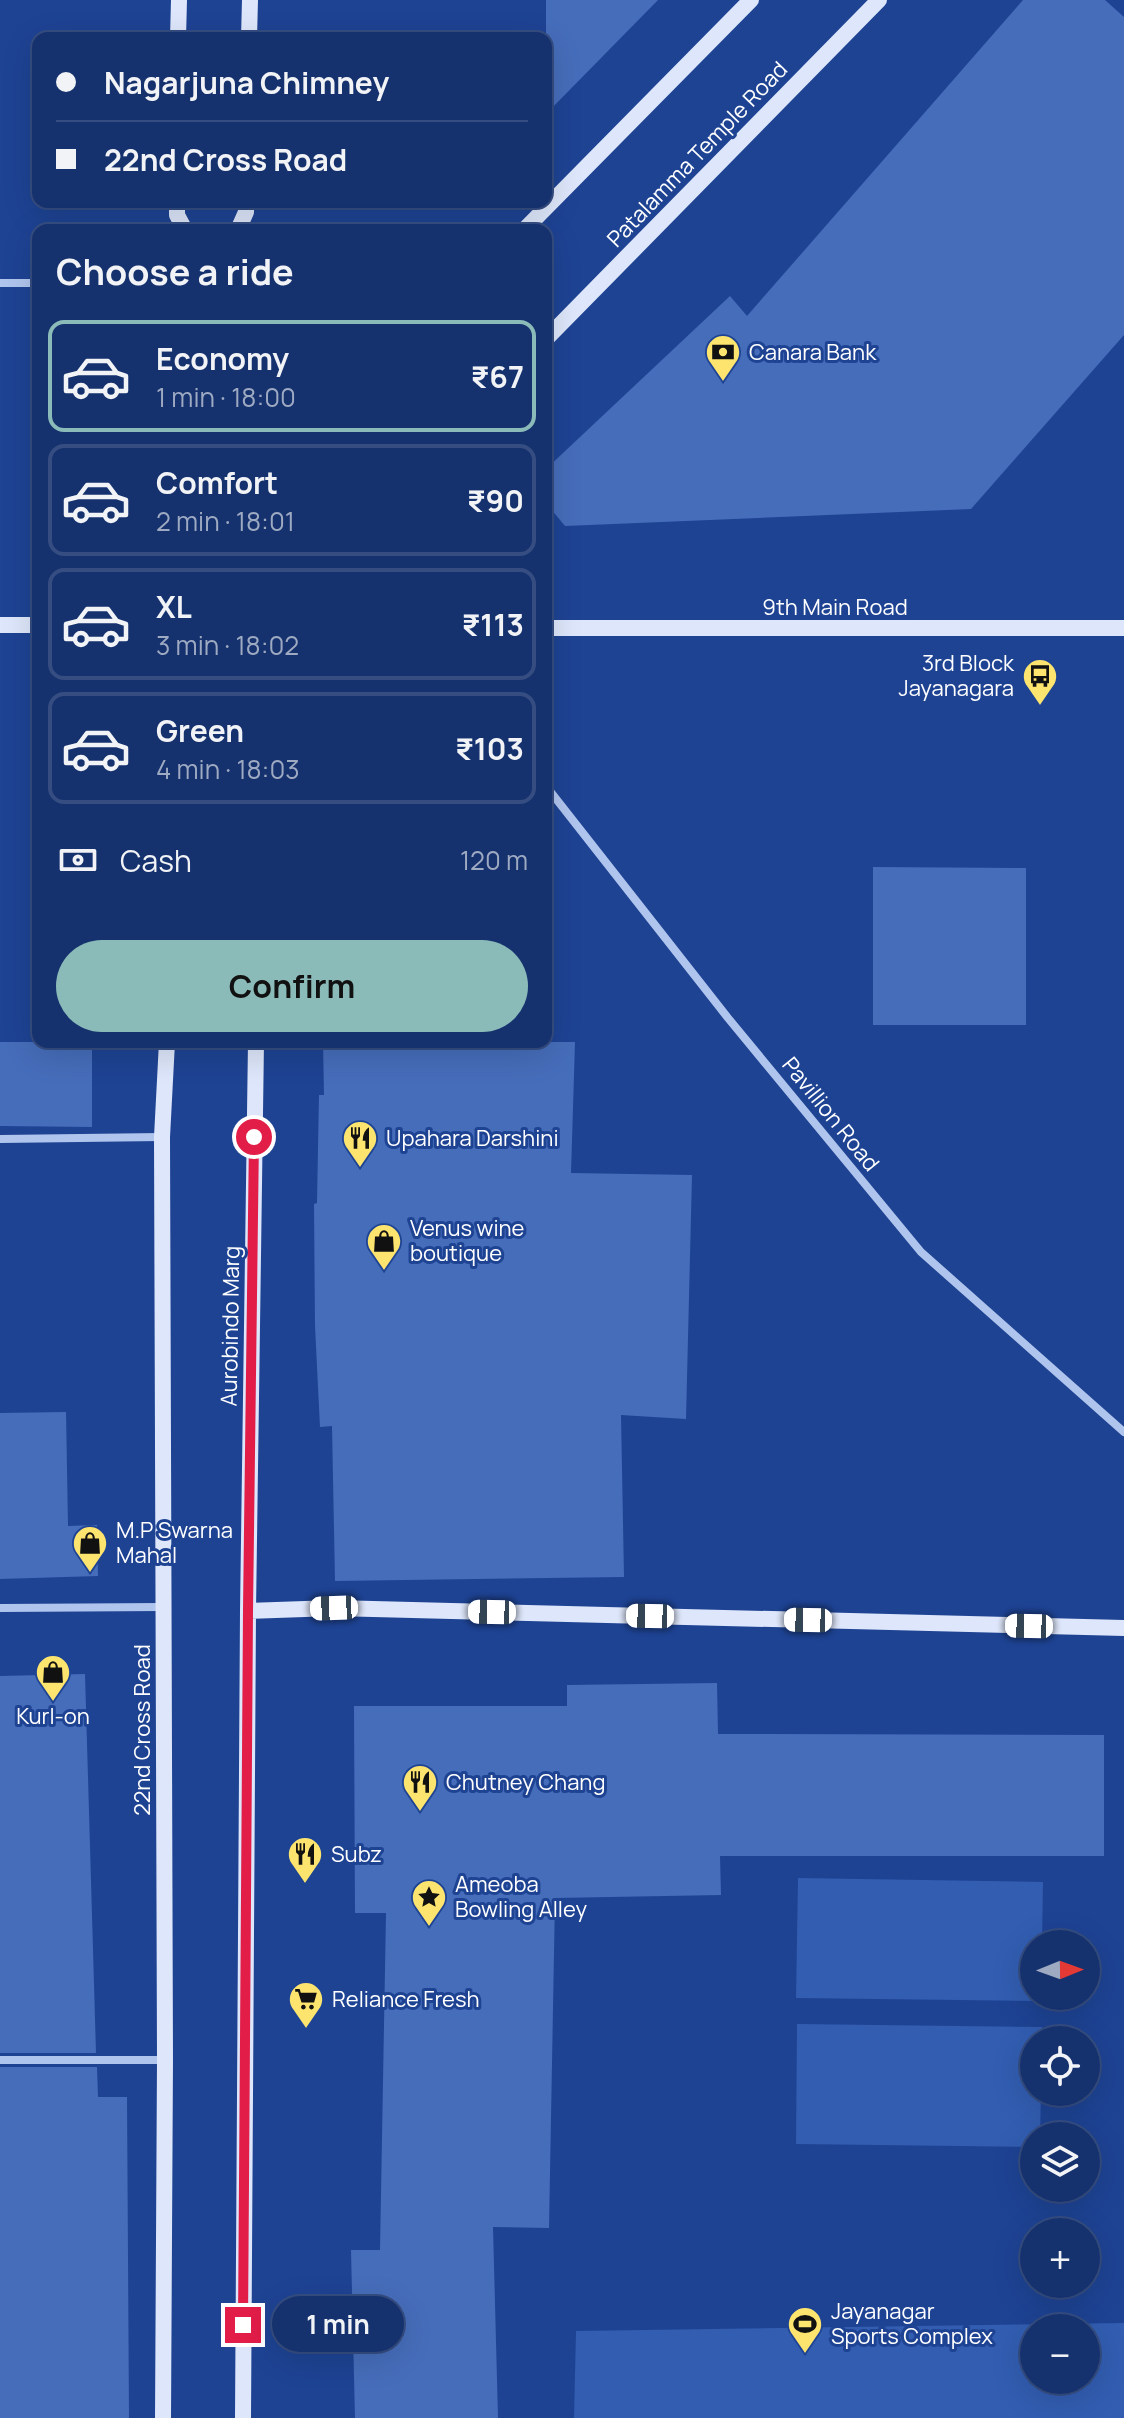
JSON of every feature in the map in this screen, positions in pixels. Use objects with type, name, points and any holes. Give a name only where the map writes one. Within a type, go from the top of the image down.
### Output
[{"type":"main road","points":[[178,32],[179,0]]},
{"type":"main road","points":[[249,32],[250,0]]},
{"type":"main road","points":[[552,202],[751,0]]},
{"type":"main road","name":"Patalamma Temple Road","points":[[552,333],[879,0]]},
{"type":"main road","points":[[530,224],[546,208]]},
{"type":"main road","points":[[0,625],[32,625]]},
{"type":"main road","name":"9th Main Road","points":[[552,628],[1124,628]]},
{"type":"main road","name":"22nd Cross Road","points":[[163,2418],[162,1137],[167,1048]]},
{"type":"main road","name":"Aurobindo Marg","points":[[248,1611],[256,1048]]},
{"type":"main road","points":[[243,2418],[248,1611],[334,1608],[1124,1628]]},
{"type":"street","points":[[0,283],[32,283]]},
{"type":"street","name":"Pavillion Road","points":[[552,794],[728,1018],[921,1252],[1124,1432]]},
{"type":"street","points":[[0,1139],[162,1137]]},
{"type":"street","points":[[0,1608],[164,1607]]},
{"type":"street","points":[[0,2060],[165,2060]]},
{"type":"shaded area","points":[[798,1878],[1043,1882],[1042,1930],[1020,1930],[1020,2001],[796,1998]]},
{"type":"shaded area","points":[[797,2024],[1020,2027],[1020,2106],[1041,2106],[1040,2122],[1020,2122],[1020,2147],[796,2144]]},
{"type":"shaded area","name":"Jayanagar Sports Complex","points":[[1100,2323],[1124,2323],[1124,2418],[574,2418],[576,2331],[1020,2325],[1020,2394],[1100,2394]]},
{"type":"building","points":[[546,0],[658,0],[552,108],[552,32],[546,32]]},
{"type":"building","points":[[1023,0],[1105,0],[1124,17],[1124,335],[971,509],[565,526],[552,510],[552,463],[730,296],[747,316]]},
{"type":"building","points":[[873,867],[1026,868],[1026,1025],[873,1025]]},
{"type":"building","points":[[0,1042],[32,1042],[32,1048],[92,1048],[92,1127],[0,1126]]},
{"type":"building","points":[[552,1042],[575,1042],[571,1173],[692,1175],[686,1419],[621,1415],[624,1577],[335,1581],[332,1426],[320,1427],[315,1326],[314,1204],[317,1203],[319,1095],[324,1095],[323,1048],[552,1048]]},
{"type":"building","points":[[66,1412],[68,1526],[97,1525],[98,1576],[0,1579],[0,1413]]},
{"type":"building","points":[[85,1674],[96,2053],[0,2053],[0,1676]]},
{"type":"building","points":[[717,1683],[718,1734],[1104,1735],[1104,1856],[720,1856],[721,1895],[555,1898],[549,2228],[493,2227],[498,2418],[355,2418],[351,2250],[380,2250],[386,1913],[355,1913],[354,1706],[567,1706],[567,1685]]},
{"type":"building","points":[[0,2067],[97,2067],[98,2097],[127,2097],[129,2418],[0,2418]]},
{"type":"place","name":"Canara Bank","points":[[723,383]]},
{"type":"place","name":"3rd Block Jayanagara","points":[[1040,707]]},
{"type":"place","name":"Upahara Darshini","points":[[360,1169]]},
{"type":"place","name":"Venus wine boutique","points":[[384,1272]]},
{"type":"place","name":"M.P Swarna Mahal","points":[[90,1574]]},
{"type":"place","name":"Kurl-on","points":[[53,1703]]},
{"type":"place","name":"Chutney Chang","points":[[420,1813]]},
{"type":"place","name":"Subz","points":[[305,1885]]},
{"type":"place","name":"Ameoba Bowling Alley","points":[[429,1928]]},
{"type":"place","name":"Reliance Fresh","points":[[306,2030]]},
{"type":"place","name":"Jayanagar Sports Complex","points":[[805,2355]]},
{"type":"route","points":[[243,2325],[254,1137]]}]
